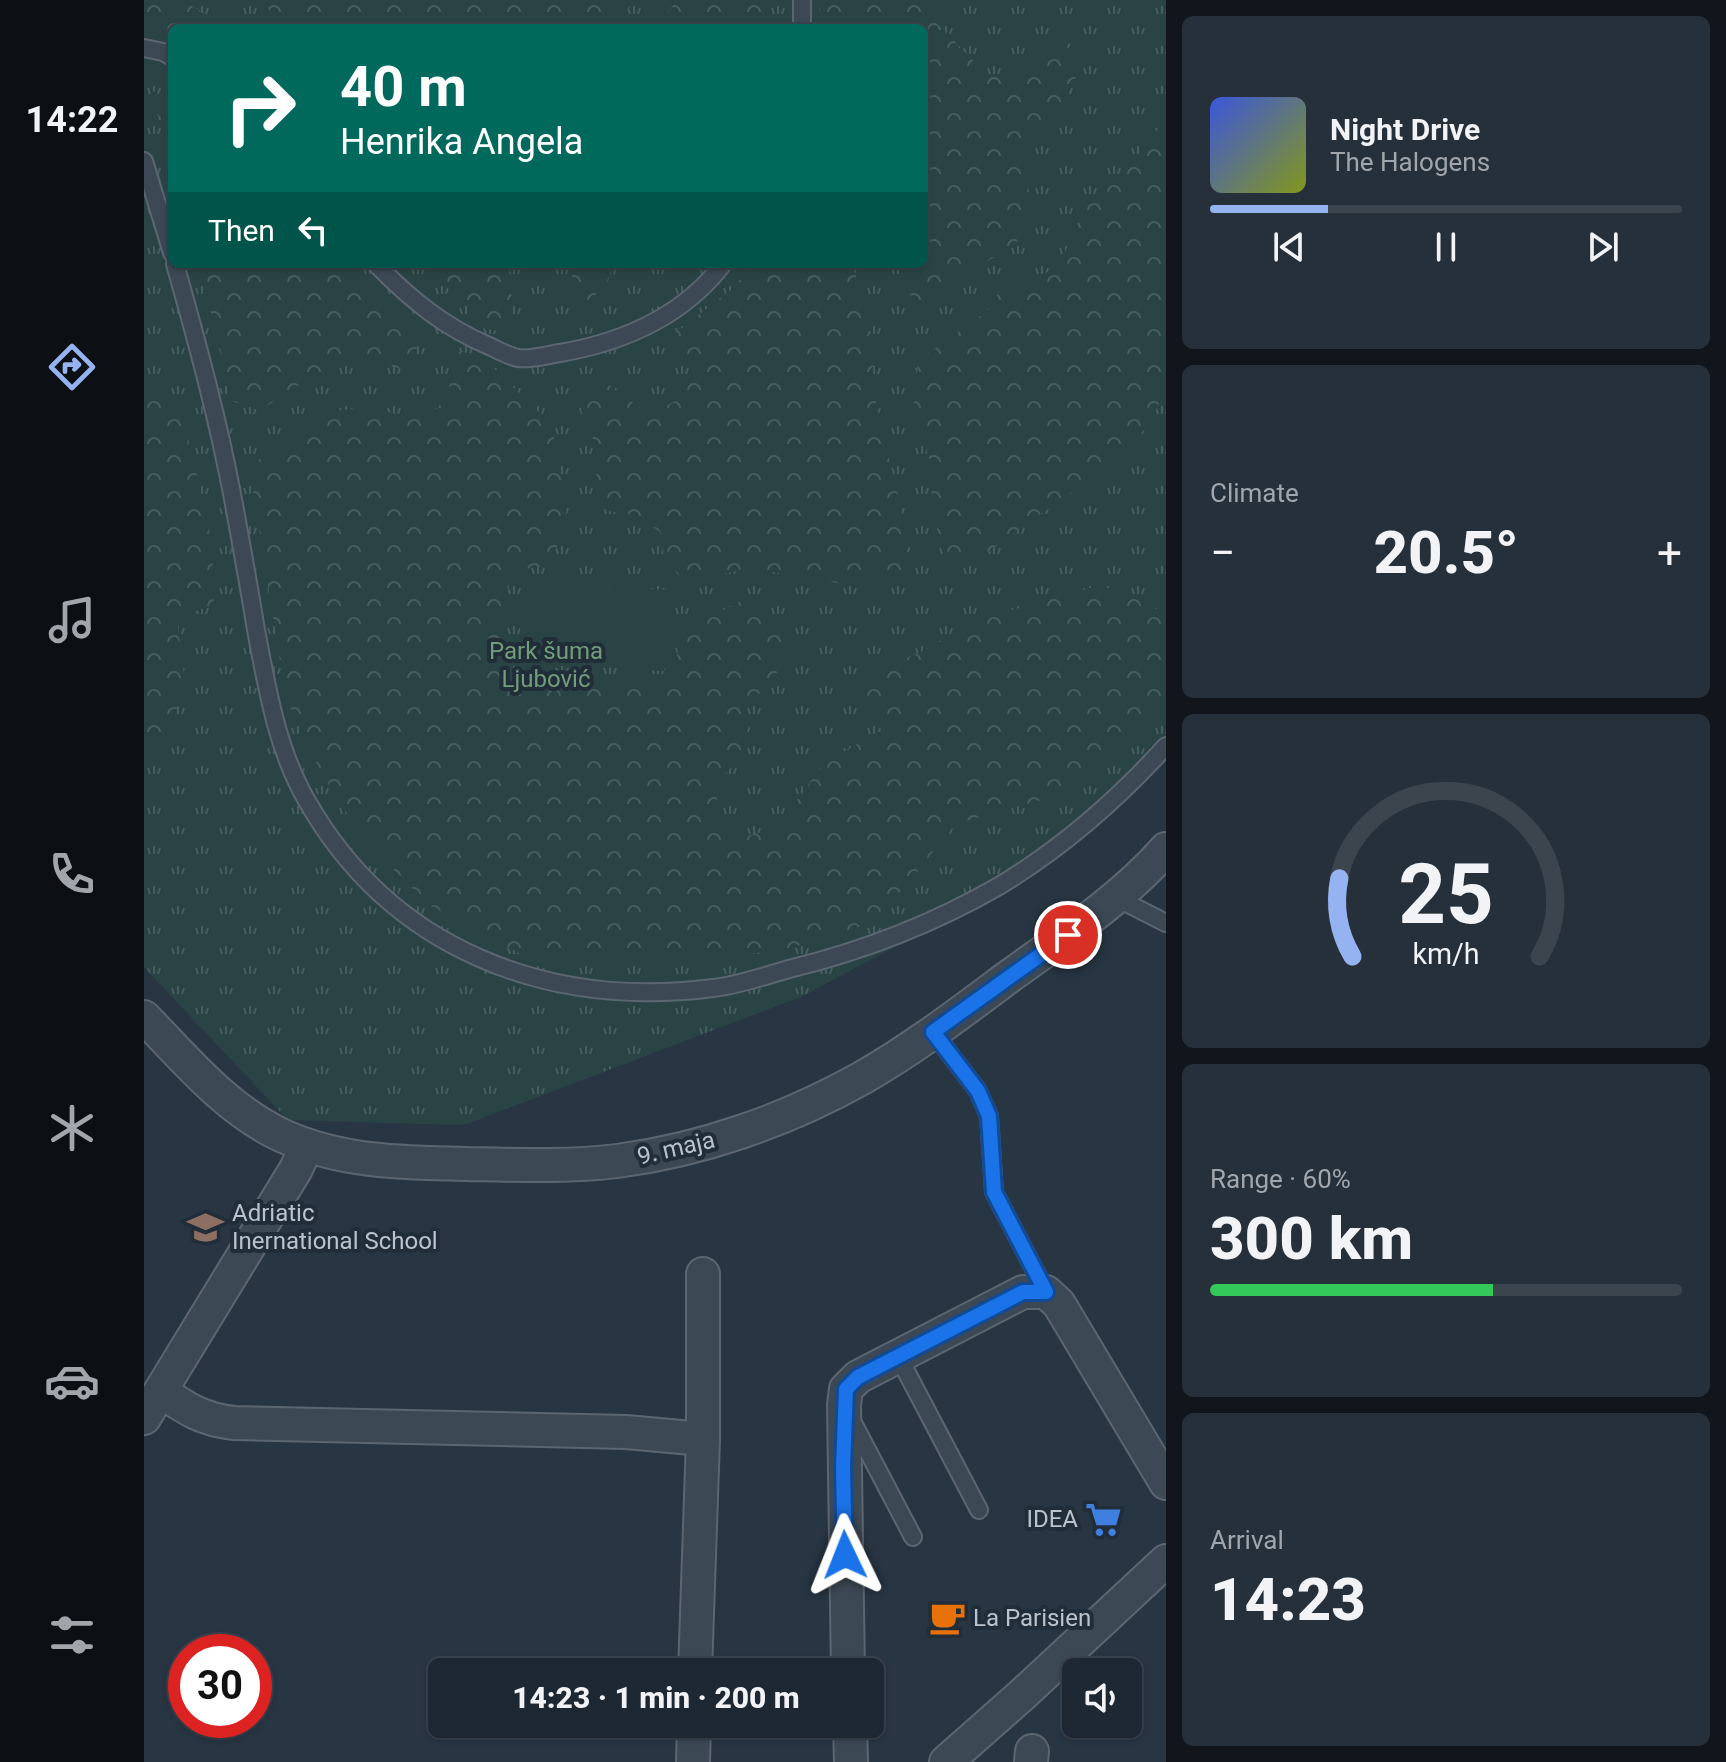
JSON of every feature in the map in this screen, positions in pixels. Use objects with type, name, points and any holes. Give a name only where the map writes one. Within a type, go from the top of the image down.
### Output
[{"type":"street","name":"9. maja","points":[[144,1017],[233,1104],[281,1135],[307,1145],[362,1158],[415,1163],[568,1165],[651,1155],[710,1141],[803,1108],[863,1077],[933,1032],[1068,935],[1142,874],[1166,849]]},
{"type":"street","points":[[144,1418],[153,1386],[296,1169],[307,1145]]},
{"type":"street","points":[[695,1658],[703,1439],[703,1274]]},
{"type":"street","points":[[848,1658],[844,1405],[846,1389],[858,1377],[1023,1292],[1046,1292],[1059,1304],[1166,1483]]},
{"type":"street","points":[[153,1386],[196,1414],[234,1423],[626,1432],[703,1439]]},
{"type":"street","points":[[946,1762],[1166,1561]]},
{"type":"street","points":[[693,1762],[694,1738]]},
{"type":"street","points":[[850,1738],[851,1762]]},
{"type":"lane","points":[[802,0],[802,24]]},
{"type":"lane","points":[[144,48],[168,56]]},
{"type":"lane","points":[[144,161],[168,240]]},
{"type":"lane","points":[[176,268],[218,419],[267,686],[284,750],[306,801],[341,852],[390,903],[447,944],[510,971],[574,988],[649,993],[716,988],[841,957],[926,925],[1000,885],[1065,842],[1112,802],[1166,746]]},
{"type":"lane","points":[[380,268],[402,291],[444,324],[516,358],[614,340],[654,324],[682,306],[720,268]]},
{"type":"lane","points":[[1115,897],[1166,923]]},
{"type":"lane","points":[[933,1032],[978,1091],[989,1116],[994,1192],[1046,1292]]},
{"type":"lane","points":[[898,1356],[979,1510]]},
{"type":"lane","points":[[844,1405],[913,1537]]},
{"type":"green space","name":"Park šuma Ljubović","points":[[144,0],[1166,0],[1166,739],[1052,862],[803,996],[464,1125],[288,1120],[144,967]]},
{"type":"green space","points":[[144,0],[176,1],[194,7],[210,24],[168,24],[168,39],[144,30]]},
{"type":"green space","points":[[266,0],[631,0],[631,6],[616,24],[269,24],[270,14]]},
{"type":"green space","points":[[677,0],[756,0],[776,24],[659,24]]},
{"type":"green space","points":[[819,0],[928,0],[934,21],[987,74],[1030,74],[1064,37],[1085,61],[1058,109],[1027,153],[1029,197],[1017,243],[915,306],[900,268],[928,268],[928,24],[822,24]]},
{"type":"green space","points":[[151,90],[168,100],[168,154]]},
{"type":"green space","points":[[1166,119],[1166,388],[1150,423],[1118,460],[957,573],[940,546],[932,502],[930,461],[914,406],[918,361],[986,312],[1001,289],[1058,268],[1084,209],[1121,176]]},
{"type":"green space","points":[[199,268],[341,268],[386,316],[419,341],[409,372],[368,358],[327,369],[280,396],[261,411],[229,400],[229,382]]},
{"type":"green space","points":[[439,268],[510,268],[508,285],[514,302],[508,333],[474,326],[465,302],[446,287]]},
{"type":"green space","points":[[570,268],[612,268],[606,287],[580,306]]},
{"type":"green space","points":[[750,268],[853,268],[869,325],[873,389],[917,578],[871,576],[862,587],[747,568],[690,583],[665,561],[660,532],[637,516],[608,511],[594,504],[598,451],[581,410],[600,379],[650,415],[686,395],[691,367],[674,334],[732,289]]},
{"type":"green space","points":[[458,352],[479,354],[551,424],[567,505],[564,534],[547,565],[509,572],[505,670],[672,684],[683,619],[708,618],[743,600],[789,632],[787,661],[746,709],[753,742],[713,788],[733,841],[778,826],[824,763],[885,728],[855,680],[925,650],[974,621],[1104,584],[1156,609],[1166,604],[1166,698],[1127,745],[1063,794],[955,824],[907,885],[868,924],[795,947],[715,959],[521,954],[429,905],[387,863],[342,807],[310,752],[286,698],[249,466],[334,411],[371,407],[402,416],[432,413],[450,394],[449,371]]},
{"type":"green space","points":[[150,387],[181,406],[212,542],[214,605],[177,617],[185,685],[161,754],[144,763],[144,396]]},
{"type":"green space","points":[[523,581],[669,590],[664,671],[518,662]]},
{"type":"place","name":"Adriatic Inernational School","points":[[206,1227]]},
{"type":"place","name":"IDEA","points":[[1104,1519]]},
{"type":"place","name":"La Parisien","points":[[947,1618]]},
{"type":"route","points":[[845,1555],[843,1467],[846,1389],[858,1377],[1023,1292],[1046,1292],[994,1192],[989,1116],[978,1091],[933,1032],[1068,935]]}]
